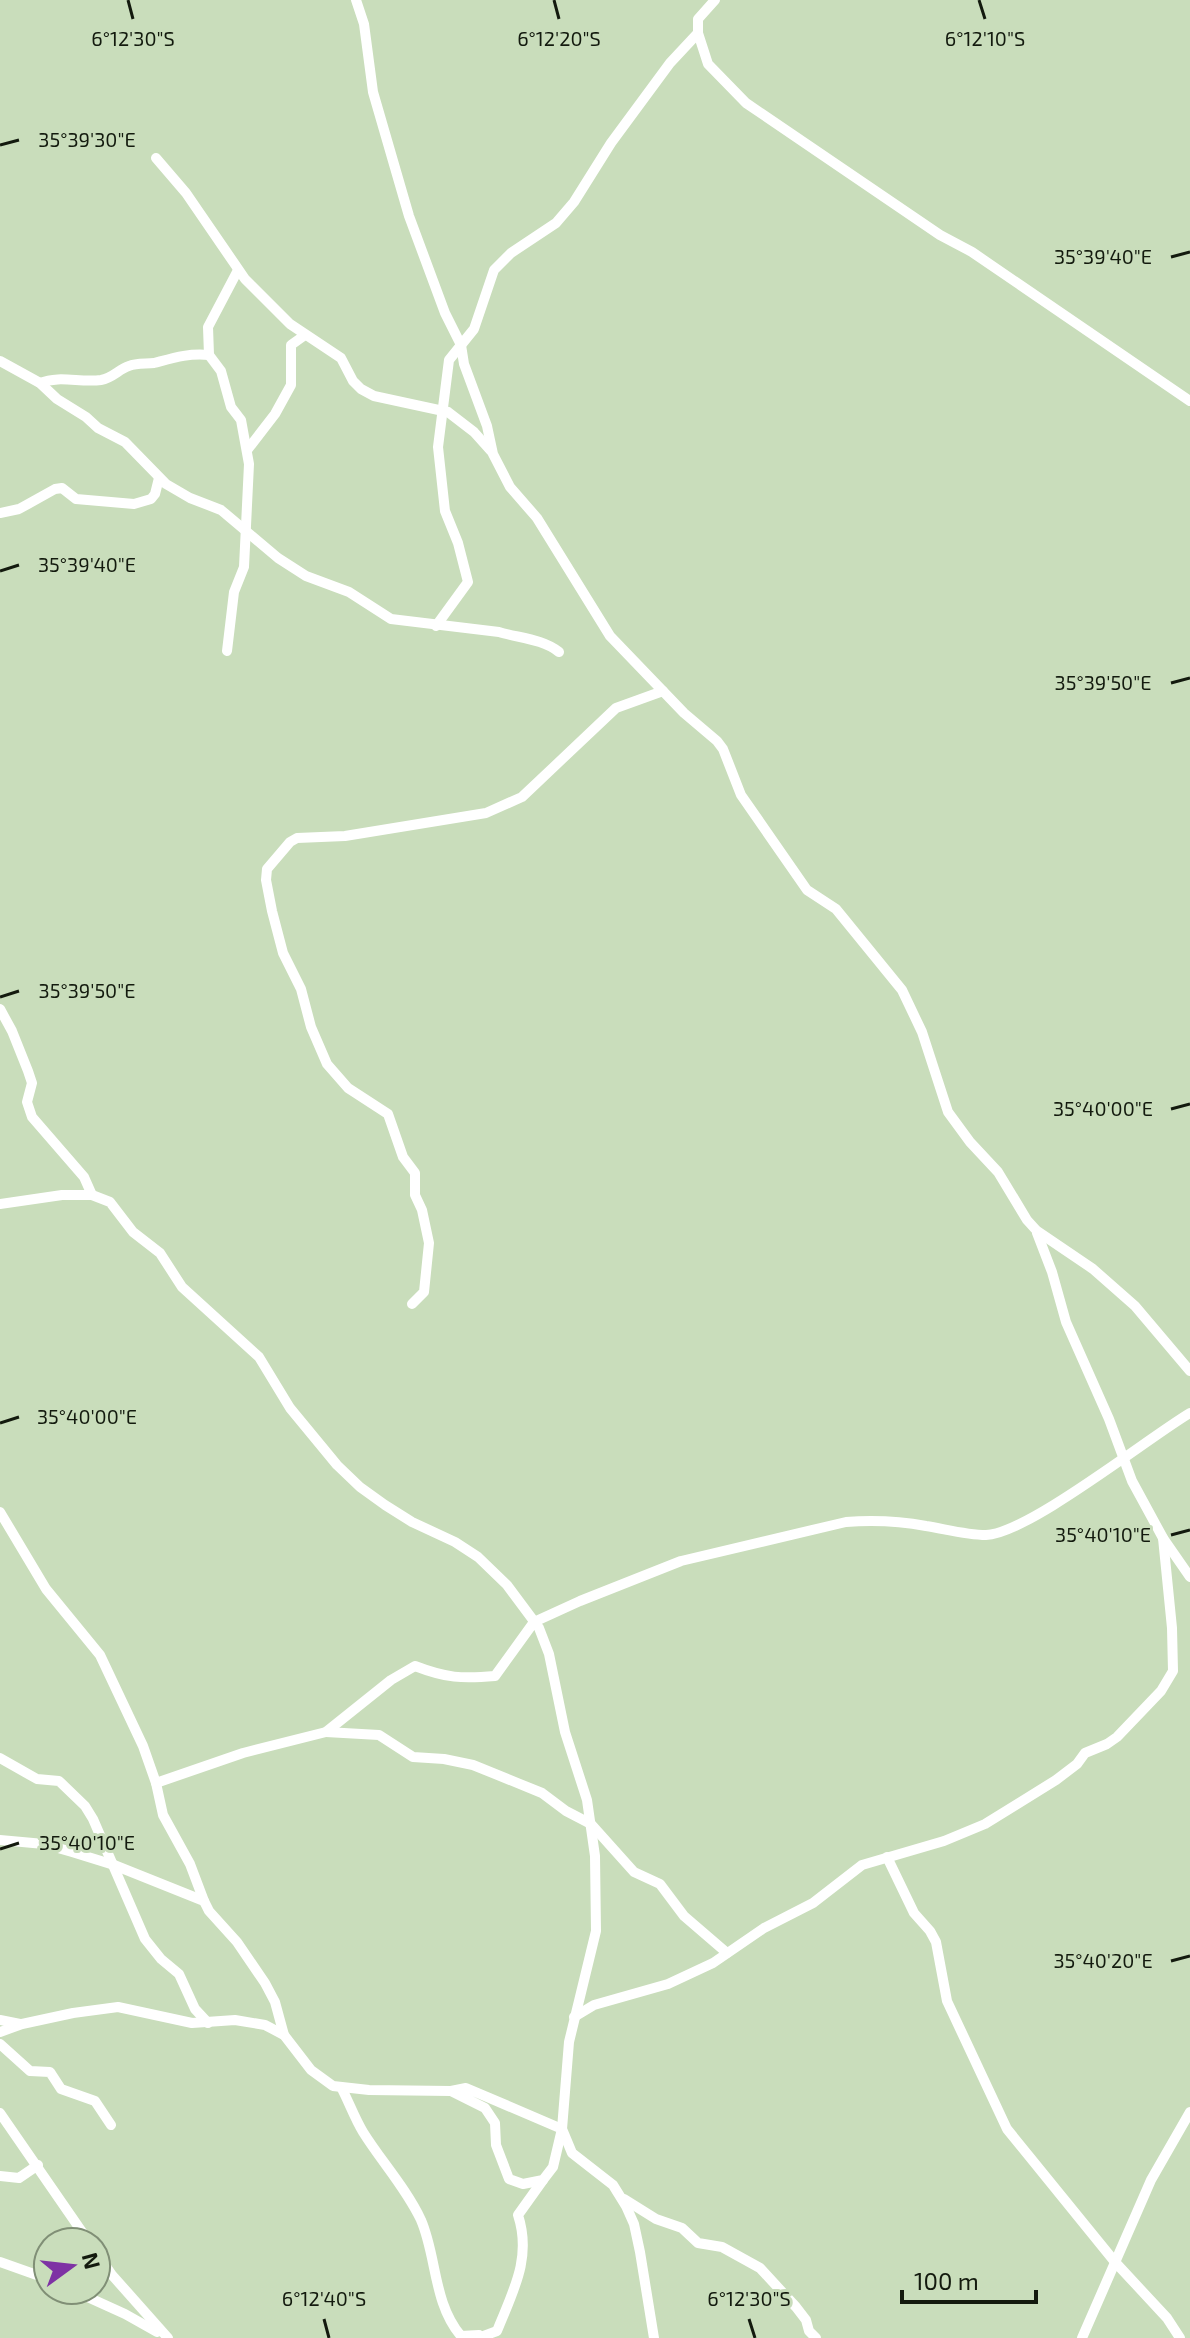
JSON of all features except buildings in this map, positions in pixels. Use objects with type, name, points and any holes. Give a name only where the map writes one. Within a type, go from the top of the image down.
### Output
[{"type":"street","points":[[356,0],[364,24],[373,92],[409,216],[445,313],[461,345],[464,364],[487,426],[493,454]]},
{"type":"street","points":[[715,0],[698,19],[698,33],[708,64],[746,103],[1190,401]]},
{"type":"street","points":[[436,626],[468,582],[458,543],[445,511],[438,447],[449,360],[474,329],[494,270],[511,253],[556,223],[574,202],[611,143],[670,63],[698,33]]},
{"type":"street","points":[[156,158],[186,193],[238,270],[278,313],[341,358],[353,381],[374,396],[442,410],[474,432],[493,454],[510,487],[537,518],[604,627],[636,666],[723,749],[741,795],[807,890],[836,909],[902,990],[922,1032],[948,1112],[998,1172],[1037,1231],[1070,1332],[1132,1481],[1163,1538],[1190,1577]]},
{"type":"street","points":[[227,651],[234,592],[244,567],[248,449],[241,420],[231,407],[221,371],[209,355],[208,327],[238,270]]},
{"type":"street","points":[[248,449],[283,402],[291,385],[291,345],[305,335]]},
{"type":"street","points":[[40,383],[51,378],[76,382],[102,380],[128,366],[188,353],[209,355]]},
{"type":"street","points":[[0,361],[40,383],[98,428],[125,442],[159,478],[190,498],[221,510],[278,558],[306,576],[349,592],[383,616],[399,621],[499,632],[515,638],[549,643],[559,652]]},
{"type":"street","points":[[0,513],[19,509],[62,488],[76,499],[134,504],[151,499],[159,478]]},
{"type":"street","points":[[412,1304],[424,1292],[429,1243],[422,1210],[415,1195],[415,1173],[403,1157],[388,1114],[348,1088],[327,1064],[311,1027],[301,989],[283,953],[272,911],[267,869],[297,838],[345,836],[475,816],[513,802],[616,708],[663,691]]},
{"type":"street","points":[[0,1009],[32,1083],[28,1108],[41,1130],[84,1177],[92,1195]]},
{"type":"street","points":[[0,1204],[62,1195],[92,1195],[110,1202],[133,1232],[160,1253],[182,1287],[259,1357],[290,1408],[337,1465],[385,1505],[478,1557],[507,1585],[543,1636],[565,1732],[587,1800],[594,1844],[597,1921],[566,2056],[562,2129],[553,2167],[518,2215],[525,2246],[523,2266],[497,2331],[482,2337],[461,2336],[452,2326],[422,2223],[414,2206],[362,2130],[341,2087]]},
{"type":"street","points":[[1037,1231],[1093,1269],[1125,1297],[1190,1371]]},
{"type":"street","points":[[326,1732],[391,1680],[415,1666],[440,1676],[463,1679],[495,1676],[534,1622],[623,1582],[681,1561],[846,1522],[878,1521],[977,1534],[1003,1532],[1047,1509],[1190,1413]]},
{"type":"street","points":[[0,1512],[46,1589],[100,1655],[143,1746],[163,1815],[190,1864],[204,1901],[265,1983],[275,2002],[284,2035],[311,2070],[333,2086],[341,2087],[451,2091],[466,2088],[562,2129],[572,2153],[613,2185],[634,2224],[654,2338]]},
{"type":"street","points":[[574,2017],[594,2005],[668,1984],[727,1953],[821,1897],[862,1865],[944,1841],[1007,1812],[1056,1780],[1077,1764],[1085,1753],[1117,1737],[1161,1691],[1173,1671],[1163,1538]]},
{"type":"street","points":[[156,1783],[231,1757],[326,1732],[379,1735],[413,1757],[444,1759],[490,1771],[529,1786],[591,1824],[634,1872],[660,1884],[684,1916],[727,1953]]},
{"type":"street","points":[[0,1758],[37,1779],[59,1781],[67,1786],[93,1819],[145,1939],[161,1959],[179,1974],[195,2009],[208,2023]]},
{"type":"street","points":[[0,1840],[44,1844],[114,1865],[204,1901]]},
{"type":"street","points":[[887,1857],[914,1913],[936,1942],[947,2001],[1000,2116],[1016,2142],[1115,2262],[1167,2318],[1180,2338]]},
{"type":"street","points":[[0,2032],[73,2013],[118,2007],[171,2020],[208,2023],[252,2021],[284,2035]]},
{"type":"street","points":[[0,2020],[22,2024]]},
{"type":"street","points":[[0,2044],[30,2071],[50,2072],[61,2089],[95,2101],[111,2125]]},
{"type":"street","points":[[451,2091],[477,2103],[490,2114],[495,2123],[499,2156],[509,2179],[523,2184],[543,2180]]},
{"type":"street","points":[[1082,2338],[1151,2180],[1190,2112]]},
{"type":"street","points":[[0,2113],[78,2226]]},
{"type":"street","points":[[0,2176],[19,2178],[38,2165]]},
{"type":"street","points":[[622,2198],[656,2219],[682,2228],[698,2243],[722,2247],[760,2268],[796,2307],[816,2338]]},
{"type":"street","points":[[0,2262],[32,2273]]},
{"type":"street","points":[[112,2275],[156,2333]]},
{"type":"street","points":[[107,2306],[168,2338]]}]
